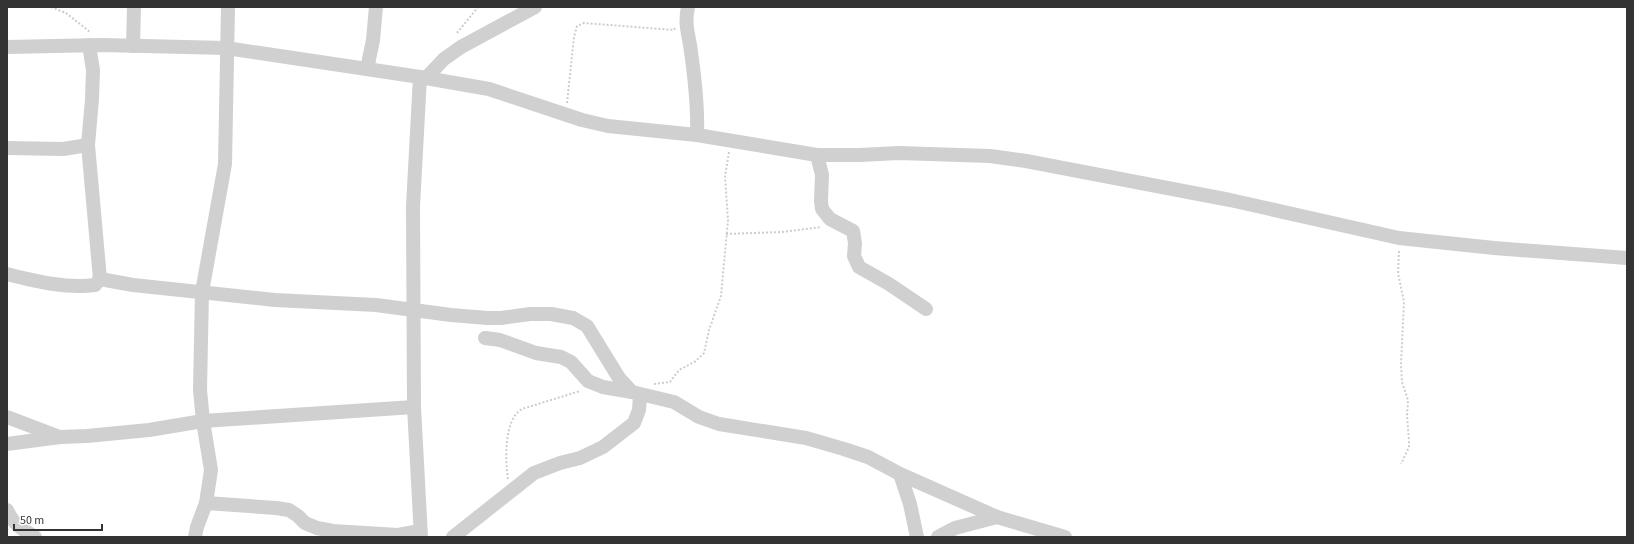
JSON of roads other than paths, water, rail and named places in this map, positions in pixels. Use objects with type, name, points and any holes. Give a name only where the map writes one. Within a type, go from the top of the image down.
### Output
[{"type":"street","points":[[133,46],[134,7]]},
{"type":"street","points":[[195,537],[206,503],[211,470],[203,421],[200,390],[202,292],[225,164],[226,48],[228,7]]},
{"type":"street","points":[[367,69],[373,40],[376,7]]},
{"type":"street","points":[[206,503],[290,510],[305,523],[317,528],[333,531],[398,535],[420,534],[414,407],[413,206],[423,77],[460,47],[535,7]]},
{"type":"street","points":[[687,14],[698,110],[697,136]]},
{"type":"street","points":[[10,278],[85,287],[95,285],[100,279],[88,146],[95,45]]},
{"type":"street","points":[[7,47],[95,45],[226,48],[423,77],[488,89],[566,115],[608,126],[697,136],[817,155],[899,153],[990,156],[1026,160],[1230,200],[1399,238],[1494,248],[1627,258]]},
{"type":"street","points":[[7,148],[63,149],[88,146]]},
{"type":"street","points":[[817,155],[822,175],[822,208],[830,218],[853,231],[856,243],[854,256],[859,267],[889,284],[926,309]]},
{"type":"street","points":[[100,279],[133,285],[275,300],[376,305],[487,318],[501,318],[530,314],[552,314],[573,318],[587,326],[619,378],[636,393],[639,410],[634,423],[603,447],[580,458],[560,463],[534,473],[453,537]]},
{"type":"street","points":[[485,338],[500,340],[536,353],[561,357],[571,362],[588,381],[603,387],[674,402],[699,417],[719,424],[806,438],[868,457],[900,474],[997,517],[1065,537]]},
{"type":"street","points":[[7,444],[60,437],[149,430],[203,421],[414,407]]},
{"type":"street","points":[[7,417],[60,437]]},
{"type":"street","points":[[900,474],[910,504],[917,537]]},
{"type":"street","points":[[7,510],[11,519],[16,524],[35,537]]},
{"type":"street","points":[[938,537],[955,528],[997,517]]}]
